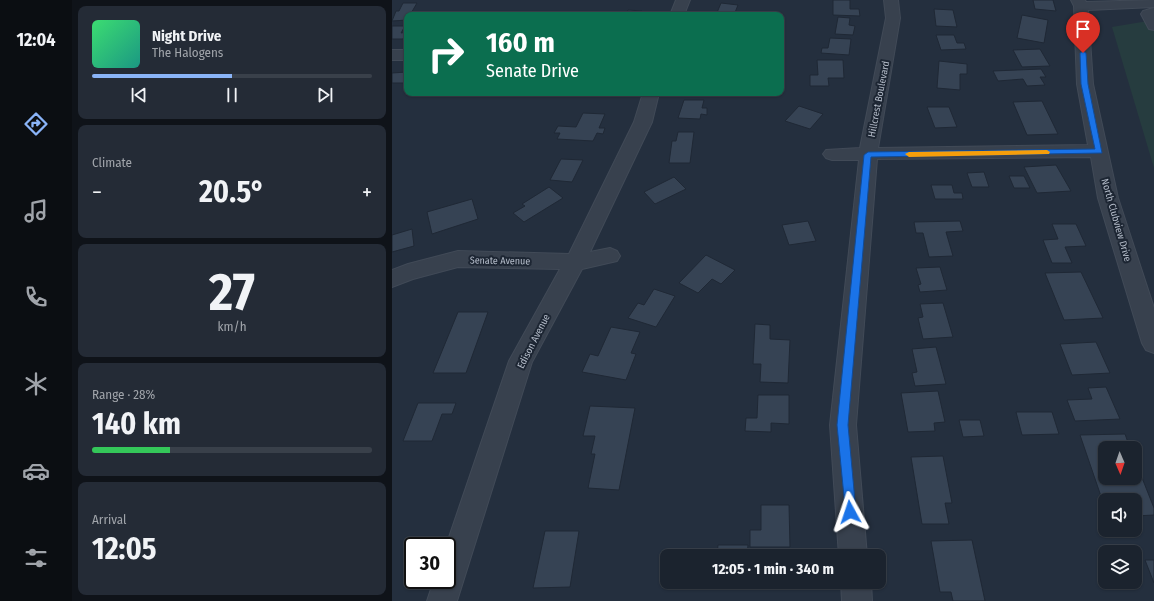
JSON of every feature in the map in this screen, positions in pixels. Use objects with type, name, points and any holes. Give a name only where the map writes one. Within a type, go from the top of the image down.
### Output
[{"type":"street","points":[[678,12],[683,0]]},
{"type":"street","name":"Hillcrest Boulevard","points":[[852,549],[843,425],[868,155],[893,18],[891,0]]},
{"type":"street","points":[[1079,3],[1154,3]]},
{"type":"street","name":"North Clubview Drive","points":[[1079,3],[1085,84],[1108,198],[1154,344]]},
{"type":"street","points":[[1154,12],[1148,14],[1154,26]]},
{"type":"street","points":[[392,56],[404,56]]},
{"type":"street","name":"Edison Avenue","points":[[442,601],[521,361],[575,262],[643,122],[650,96]]},
{"type":"street","points":[[832,154],[868,155],[1099,151]]},
{"type":"street","name":"Senate Avenue","points":[[392,279],[408,272],[458,260],[575,262],[610,256]]},
{"type":"street","points":[[856,589],[857,601]]},
{"type":"green space","points":[[1154,20],[1154,168],[1112,27]]},
{"type":"building","points":[[833,0],[850,0],[850,9],[859,9],[860,16],[833,15]]},
{"type":"building","points":[[1033,0],[1053,0],[1056,11],[1035,9]]},
{"type":"building","points":[[403,3],[417,3],[412,12],[404,12],[404,20],[392,21],[396,11],[399,11]]},
{"type":"building","points":[[721,3],[738,5],[735,12],[717,12]]},
{"type":"building","points":[[934,9],[953,10],[957,27],[936,26]]},
{"type":"building","points":[[628,10],[642,11],[642,12],[627,12]]},
{"type":"building","points":[[1022,15],[1048,20],[1044,43],[1017,38]]},
{"type":"building","points":[[838,17],[850,18],[849,25],[855,26],[853,35],[835,34]]},
{"type":"building","points":[[392,26],[404,26],[401,33],[404,32],[403,39],[392,39]]},
{"type":"building","points":[[936,35],[954,35],[957,43],[964,43],[966,49],[941,50]]},
{"type":"building","points":[[830,38],[851,39],[849,55],[821,53],[822,48],[828,48]]},
{"type":"building","points":[[1040,49],[1050,66],[1022,67],[1013,50]]},
{"type":"building","points":[[817,60],[843,60],[844,78],[828,78],[829,86],[810,86],[810,75],[818,75]]},
{"type":"building","points":[[939,61],[967,64],[967,74],[960,74],[960,90],[937,88]]},
{"type":"building","points":[[1041,69],[1046,77],[1040,77],[1045,85],[1027,86],[1023,79],[998,81],[993,71]]},
{"type":"building","points":[[404,72],[404,83],[392,83],[392,73]]},
{"type":"building","points":[[684,100],[704,100],[702,108],[707,108],[707,115],[701,114],[700,119],[678,118]]},
{"type":"building","points":[[1042,101],[1058,134],[1027,135],[1013,102]]},
{"type":"building","points":[[799,106],[823,114],[810,129],[785,121]]},
{"type":"building","points":[[927,107],[949,107],[957,127],[935,128]]},
{"type":"building","points":[[583,113],[605,114],[599,128],[605,128],[603,134],[597,133],[593,141],[557,139],[560,133],[554,133],[558,126],[576,127]]},
{"type":"building","points":[[678,132],[694,132],[690,163],[669,163],[672,141],[676,141]]},
{"type":"building","points":[[561,159],[583,160],[572,182],[550,180]]},
{"type":"building","points":[[1056,165],[1071,191],[1037,193],[1024,167]]},
{"type":"building","points":[[984,172],[989,187],[972,187],[967,173]]},
{"type":"building","points":[[1009,176],[1024,176],[1030,188],[1014,188]]},
{"type":"building","points":[[674,177],[686,189],[655,204],[644,192]]},
{"type":"building","points":[[931,185],[952,185],[954,193],[962,193],[963,199],[935,199]]},
{"type":"building","points":[[549,187],[563,198],[524,222],[513,213],[525,206],[522,204]]},
{"type":"building","points":[[472,199],[478,219],[432,234],[427,212]]},
{"type":"building","points":[[808,221],[816,241],[789,245],[782,225]]},
{"type":"building","points":[[960,221],[963,231],[946,232],[953,256],[929,257],[923,233],[916,233],[914,222]]},
{"type":"building","points":[[1052,224],[1076,224],[1086,246],[1065,247],[1072,263],[1052,263],[1043,240],[1058,239]]},
{"type":"building","points":[[412,229],[414,246],[392,252],[392,235]]},
{"type":"building","points":[[706,255],[735,270],[721,284],[712,279],[698,293],[679,283]]},
{"type":"building","points":[[940,267],[947,290],[920,292],[918,285],[921,284],[916,268]]},
{"type":"building","points":[[1081,272],[1103,318],[1064,320],[1045,273]]},
{"type":"building","points":[[654,289],[675,296],[656,327],[628,318],[638,303],[644,305]]},
{"type":"building","points":[[943,303],[953,337],[923,339],[918,318],[923,317],[920,304]]},
{"type":"building","points":[[458,312],[488,312],[466,373],[433,373]]},
{"type":"building","points":[[755,324],[770,325],[770,339],[790,340],[788,383],[760,382],[761,364],[753,364]]},
{"type":"building","points":[[611,327],[640,332],[631,353],[636,354],[626,380],[582,372],[590,354],[598,356]]},
{"type":"building","points":[[1096,342],[1110,373],[1072,375],[1060,344]]},
{"type":"building","points":[[936,347],[946,384],[915,386],[912,373],[917,372],[912,349]]},
{"type":"building","points":[[1106,387],[1120,419],[1075,421],[1067,400],[1092,399],[1088,388]]},
{"type":"building","points":[[938,391],[945,422],[934,423],[935,431],[908,432],[901,393]]},
{"type":"building","points":[[758,395],[789,395],[789,424],[771,423],[771,432],[745,431],[746,418],[757,418]]},
{"type":"building","points":[[418,403],[456,403],[452,414],[442,414],[432,441],[403,441]]},
{"type":"building","points":[[590,406],[635,408],[619,490],[588,488],[595,454],[591,454],[595,436],[583,436]]},
{"type":"building","points":[[1016,412],[1052,412],[1059,434],[1022,435]]},
{"type":"building","points":[[959,420],[980,420],[984,436],[963,437]]},
{"type":"building","points":[[1125,434],[1128,441],[1098,441],[1098,485],[1142,485],[1142,478],[1154,508],[1154,515],[1142,516],[1142,493],[1100,493],[1080,435]]},
{"type":"building","points":[[943,456],[952,503],[945,503],[949,524],[922,524],[911,457]]},
{"type":"building","points":[[761,505],[789,505],[790,547],[750,547],[750,530],[761,530]]},
{"type":"building","points":[[545,531],[579,531],[570,587],[533,588]]},
{"type":"building","points":[[972,540],[985,601],[953,601],[951,592],[940,592],[931,541]]},
{"type":"building","points":[[718,545],[748,545],[748,549],[718,549]]},
{"type":"building","points":[[1145,560],[1154,560],[1154,583]]},
{"type":"slow traffic","points":[[909,154],[1047,152]]},
{"type":"route","points":[[850,512],[843,425],[868,155],[1099,151],[1085,84],[1083,53]]}]
